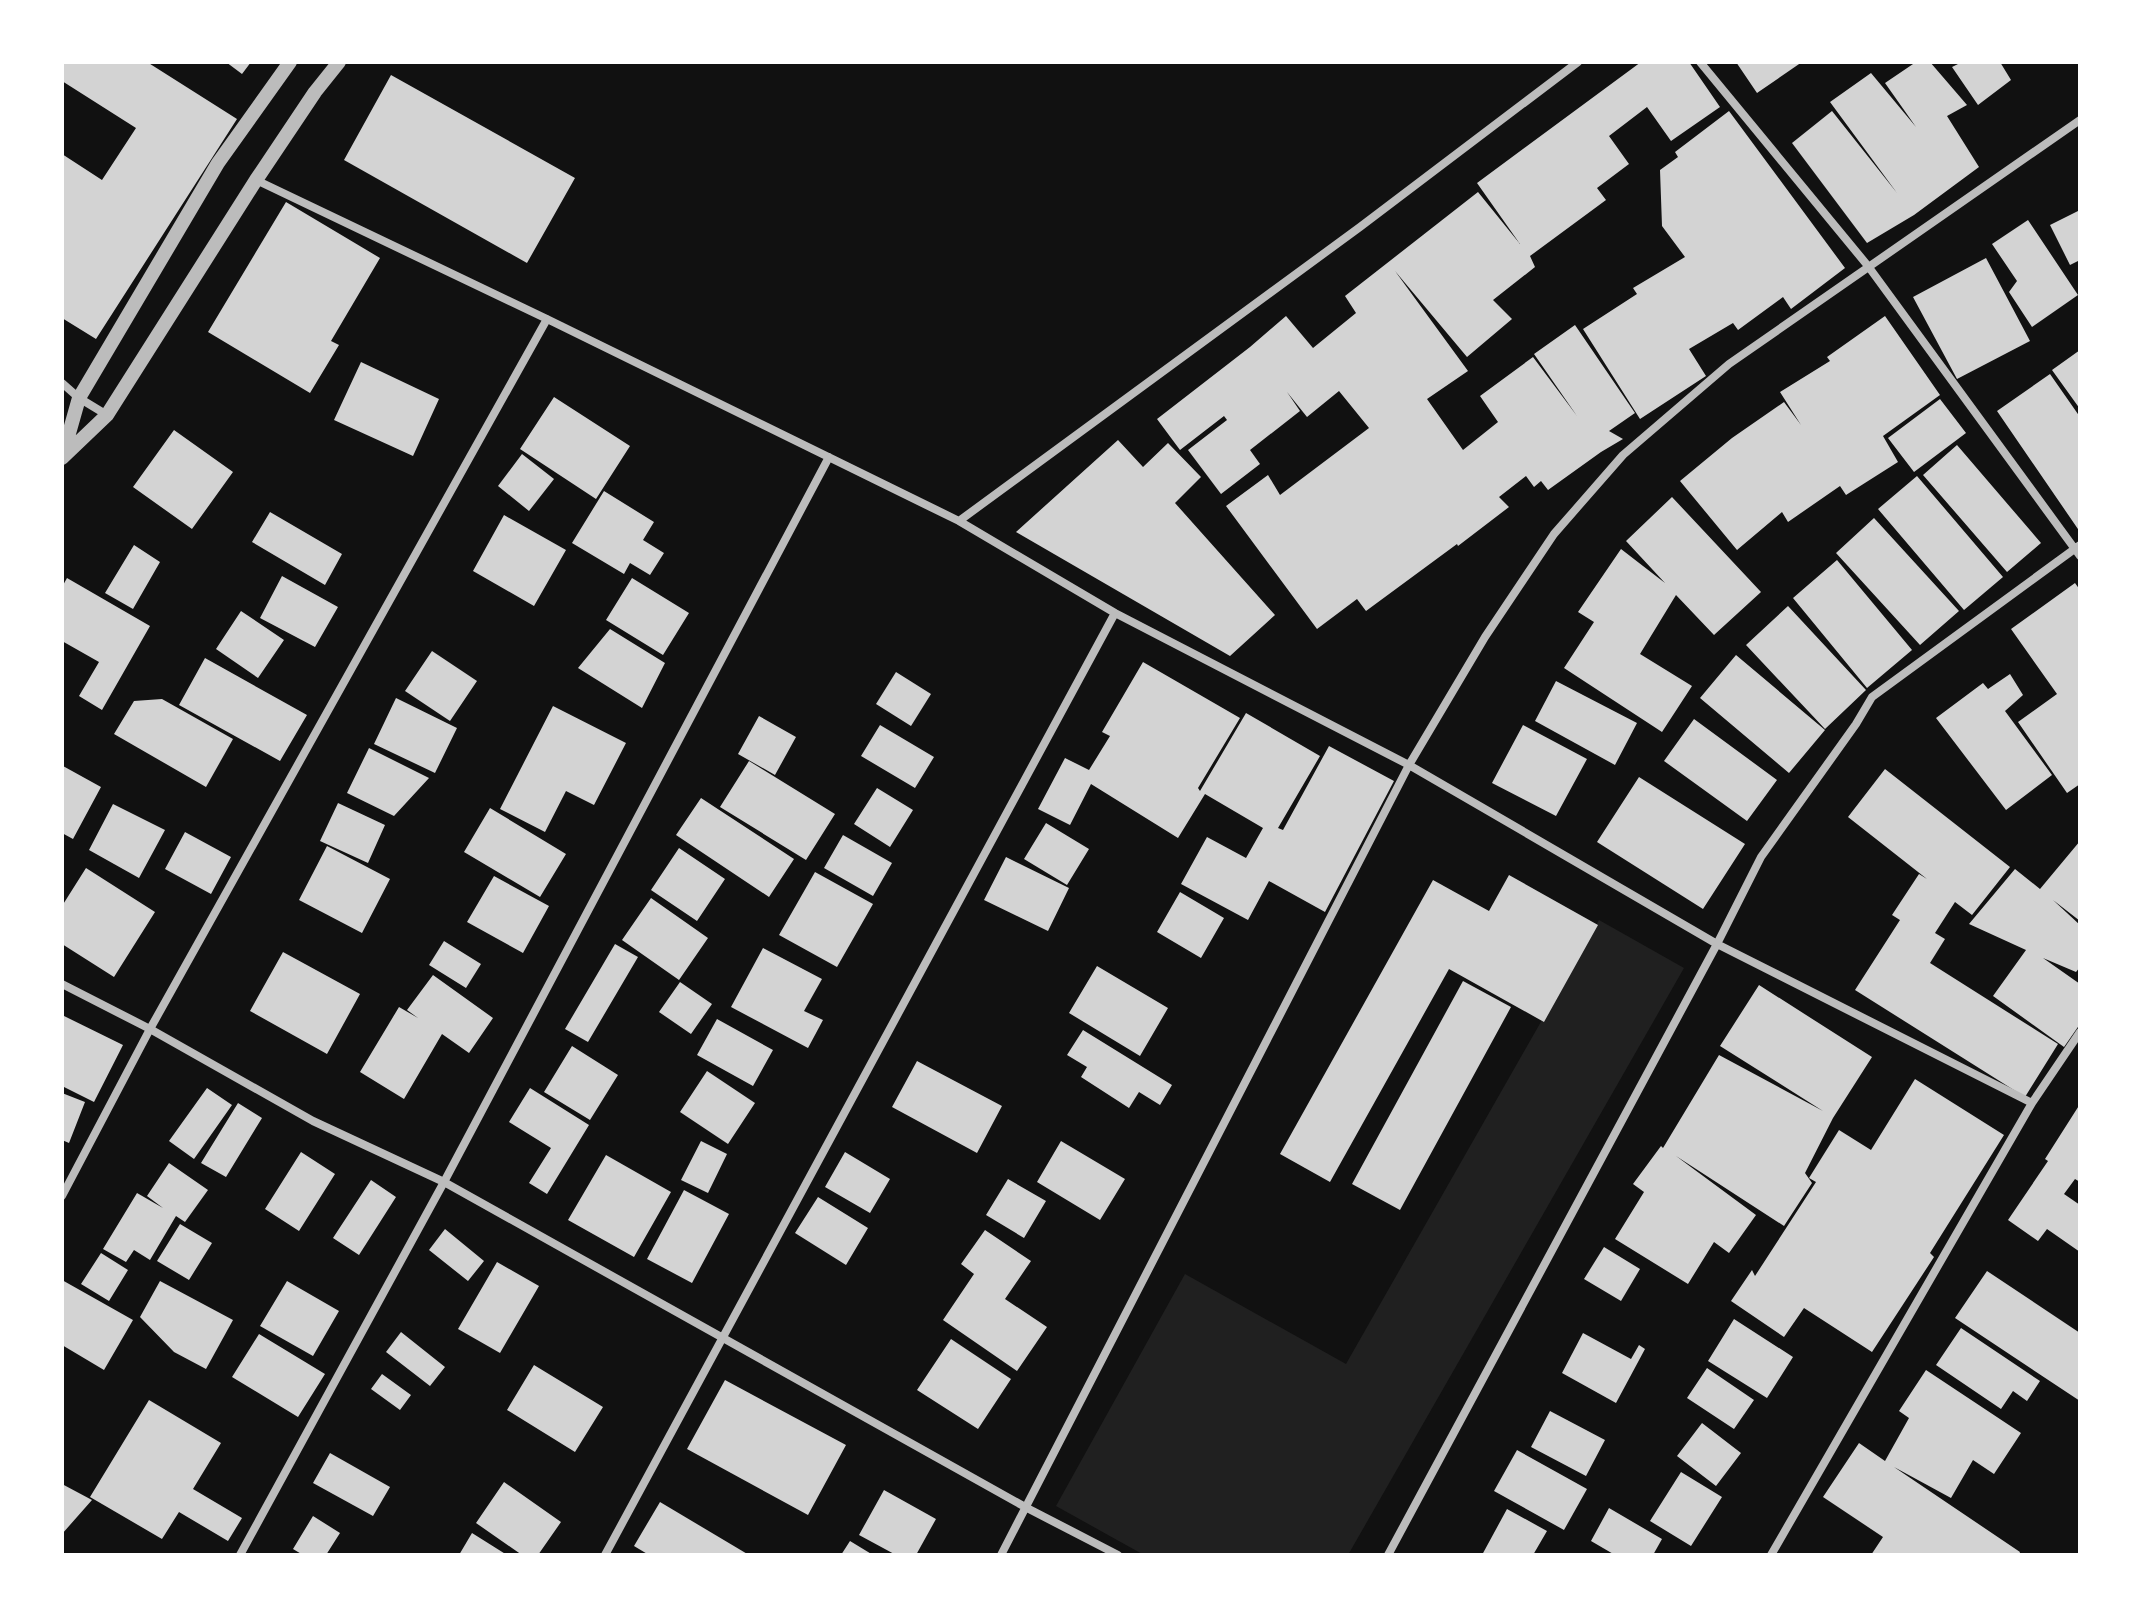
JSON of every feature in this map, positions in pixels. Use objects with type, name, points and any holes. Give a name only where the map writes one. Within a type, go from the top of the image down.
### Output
[{"type":"street","points":[[62,458],[79,398],[218,163],[290,62]]},
{"type":"street","points":[[62,458],[107,415],[256,180],[339,62]]},
{"type":"street","points":[[959,521],[1360,227],[1578,62]]},
{"type":"street","points":[[1388,1555],[1761,857],[1872,697],[2078,550],[1868,266],[1700,62]]},
{"type":"street","points":[[1001,1555],[1409,765],[1485,637],[1554,534],[1623,455],[1729,364],[2080,120]]},
{"type":"street","points":[[256,180],[959,521],[1115,613],[1409,765],[1717,944],[2032,1103]]},
{"type":"street","points":[[62,1196],[150,1029],[547,319]]},
{"type":"street","points":[[62,383],[107,415]]},
{"type":"street","points":[[240,1555],[444,1182],[829,457]]},
{"type":"street","points":[[605,1555],[1115,613]]},
{"type":"street","points":[[62,984],[150,1029],[313,1121],[444,1182],[1027,1508],[1118,1555]]},
{"type":"street","points":[[1771,1555],[2032,1103],[2080,1032]]},
{"type":"shaded area","points":[[1599,920],[1684,968],[1348,1555],[1144,1555],[1056,1506],[1185,1274],[1346,1364]]},
{"type":"building","points":[[62,62],[147,62],[237,119],[96,339],[62,318],[62,154],[102,180],[136,128],[62,81]]},
{"type":"building","points":[[226,62],[251,62],[242,74]]},
{"type":"building","points":[[1641,62],[1689,62],[1720,107],[1671,141],[1647,107],[1609,136],[1629,164],[1597,188],[1606,200],[1530,256],[1535,267],[1493,300],[1512,319],[1467,357],[1395,271],[1468,371],[1427,399],[1463,450],[1498,422],[1480,396],[1533,357],[1577,416],[1534,354],[1575,325],[1635,413],[1609,431],[1623,439],[1548,490],[1541,481],[1534,487],[1526,476],[1499,497],[1509,507],[1458,546],[1366,611],[1357,599],[1317,629],[1226,506],[1268,475],[1280,495],[1369,428],[1339,391],[1307,417],[1287,392],[1300,411],[1250,450],[1260,464],[1221,494],[1188,450],[1227,420],[1224,416],[1180,450],[1157,419],[1286,316],[1313,348],[1356,313],[1345,296],[1478,192],[1520,244],[1477,183]]},
{"type":"building","points":[[1736,62],[1802,62],[1757,93]]},
{"type":"building","points":[[1916,62],[1930,62],[1967,105],[1947,116],[1979,167],[1914,215],[1867,243],[1792,143],[1832,111],[1897,193],[1830,102],[1871,73],[1916,127],[1885,83]]},
{"type":"building","points":[[1962,62],[2000,62],[2011,80],[1978,105],[1952,67]]},
{"type":"building","points":[[391,75],[575,178],[527,263],[344,160]]},
{"type":"building","points":[[1729,111],[1845,268],[1791,309],[1783,297],[1738,330],[1733,323],[1689,349],[1706,376],[1640,419],[1583,329],[1637,294],[1633,288],[1685,257],[1662,226],[1660,170],[1678,157],[1675,152]]},
{"type":"building","points":[[286,202],[380,258],[331,341],[339,345],[310,393],[208,332]]},
{"type":"building","points":[[2080,210],[2080,260],[2070,265],[2050,225]]},
{"type":"building","points":[[2028,220],[2078,295],[2032,327],[2009,292],[2017,281],[1992,244]]},
{"type":"building","points":[[1986,258],[2030,341],[1957,379],[1913,297]]},
{"type":"building","points":[[1885,316],[1940,395],[1883,436],[1898,462],[1846,495],[1840,486],[1788,522],[1782,512],[1737,550],[1680,481],[1732,438],[1784,402],[1801,425],[1780,392],[1830,361],[1827,357]]},
{"type":"building","points":[[2080,350],[2080,409],[2052,370]]},
{"type":"building","points":[[361,362],[439,399],[413,456],[334,420]]},
{"type":"building","points":[[2050,374],[2080,417],[2080,532],[1997,411]]},
{"type":"building","points":[[554,397],[630,446],[596,499],[520,449]]},
{"type":"building","points":[[1940,399],[1966,433],[1914,472],[1888,438]]},
{"type":"building","points":[[174,430],[233,472],[192,529],[133,487]]},
{"type":"building","points":[[1118,440],[1143,467],[1168,443],[1201,477],[1175,503],[1275,615],[1230,656],[1016,532]]},
{"type":"building","points":[[1957,445],[2041,543],[2007,572],[1923,475]]},
{"type":"building","points":[[522,454],[554,479],[529,511],[498,486]]},
{"type":"building","points":[[1917,476],[2003,577],[1964,610],[1878,509]]},
{"type":"building","points":[[604,491],[654,522],[643,540],[664,553],[650,575],[630,563],[624,574],[572,543]]},
{"type":"building","points":[[1672,497],[1761,592],[1714,635],[1676,595],[1640,654],[1692,686],[1662,732],[1564,668],[1594,622],[1578,612],[1621,549],[1665,583],[1626,541]]},
{"type":"building","points":[[270,512],[342,554],[325,585],[252,542]]},
{"type":"building","points":[[504,515],[566,550],[534,606],[473,571]]},
{"type":"building","points":[[1874,518],[1959,611],[1920,645],[1836,553]]},
{"type":"building","points":[[134,545],[160,562],[133,609],[105,593]]},
{"type":"building","points":[[1837,560],[1912,650],[1867,688],[1793,598]]},
{"type":"building","points":[[282,576],[338,607],[315,647],[260,618]]},
{"type":"building","points":[[67,578],[150,626],[102,710],[79,696],[99,662],[62,641],[62,587]]},
{"type":"building","points":[[632,578],[689,613],[663,655],[606,620]]},
{"type":"building","points":[[2075,583],[2080,590],[2080,784],[2067,793],[2018,722],[2057,694],[2011,629]]},
{"type":"building","points":[[1788,606],[1866,690],[1825,729],[1746,645]]},
{"type":"building","points":[[241,611],[284,640],[258,678],[216,649]]},
{"type":"building","points":[[610,629],[665,663],[642,708],[578,668]]},
{"type":"building","points":[[432,651],[477,681],[450,721],[405,691]]},
{"type":"building","points":[[1736,655],[1825,730],[1789,773],[1700,698]]},
{"type":"building","points":[[205,658],[307,715],[280,761],[179,705]]},
{"type":"building","points":[[1143,662],[1240,718],[1198,788],[1200,791],[1246,713],[1320,756],[1278,828],[1283,830],[1329,746],[1394,781],[1325,912],[1269,881],[1248,920],[1181,884],[1207,837],[1246,858],[1263,828],[1205,794],[1178,838],[1091,784],[1070,825],[1038,809],[1065,758],[1089,770],[1110,736],[1102,732]]},
{"type":"building","points":[[896,672],[931,694],[911,726],[876,704]]},
{"type":"building","points":[[2010,674],[2023,695],[2005,711],[2052,775],[2006,810],[1936,718],[1983,683],[1988,689]]},
{"type":"building","points":[[1556,681],[1637,723],[1615,765],[1535,721]]},
{"type":"building","points":[[396,698],[457,728],[435,773],[374,744]]},
{"type":"building","points":[[162,699],[233,739],[206,787],[114,734],[134,701]]},
{"type":"building","points":[[553,706],[626,743],[594,805],[566,791],[545,832],[500,809]]},
{"type":"building","points":[[759,716],[796,737],[775,775],[738,754]]},
{"type":"building","points":[[1694,719],[1777,780],[1747,821],[1664,761]]},
{"type":"building","points":[[880,725],[934,757],[915,788],[861,756]]},
{"type":"building","points":[[1523,725],[1587,759],[1556,816],[1492,783]]},
{"type":"building","points":[[369,748],[429,778],[394,816],[347,793]]},
{"type":"building","points":[[749,761],[835,814],[806,860],[720,807]]},
{"type":"building","points":[[63,766],[101,787],[73,839],[62,833]]},
{"type":"building","points":[[1885,769],[2010,867],[1972,915],[1955,902],[1935,933],[1945,939],[1930,963],[2058,1044],[2025,1097],[1855,990],[1900,920],[1892,915],[1919,874],[1927,879],[1848,817]]},
{"type":"building","points":[[1639,777],[1745,844],[1703,909],[1597,842]]},
{"type":"building","points":[[877,788],[913,810],[890,847],[854,824]]},
{"type":"building","points":[[701,798],[794,859],[769,897],[676,835]]},
{"type":"building","points":[[338,803],[385,825],[368,863],[320,841]]},
{"type":"building","points":[[113,804],[165,830],[139,878],[89,850]]},
{"type":"building","points":[[490,808],[566,854],[540,897],[464,852]]},
{"type":"building","points":[[1046,823],[1089,849],[1067,885],[1024,859]]},
{"type":"building","points":[[185,832],[231,857],[211,894],[165,869]]},
{"type":"building","points":[[843,835],[892,863],[873,896],[824,868]]},
{"type":"building","points":[[2080,841],[2080,921],[2053,900],[2080,925],[2080,967],[2076,972],[2043,958],[2080,984],[2080,1024],[2064,1047],[1993,996],[2026,950],[1969,924],[2015,869],[2040,889]]},
{"type":"building","points":[[327,846],[390,879],[362,933],[299,900]]},
{"type":"building","points":[[679,848],[725,879],[697,921],[651,890]]},
{"type":"building","points":[[1006,857],[1069,888],[1048,931],[984,900]]},
{"type":"building","points":[[86,868],[155,912],[114,977],[62,944],[62,906]]},
{"type":"building","points":[[815,872],[873,904],[837,967],[779,935]]},
{"type":"building","points":[[1509,875],[1598,925],[1544,1022],[1449,969],[1330,1182],[1280,1154],[1433,880],[1489,911]]},
{"type":"building","points":[[494,876],[549,906],[523,953],[467,922]]},
{"type":"building","points":[[1180,892],[1224,918],[1201,958],[1157,932]]},
{"type":"building","points":[[651,898],[708,938],[679,980],[622,940]]},
{"type":"building","points":[[444,941],[481,964],[466,988],[429,965]]},
{"type":"building","points":[[615,944],[638,957],[588,1042],[565,1029]]},
{"type":"building","points":[[763,948],[822,979],[804,1011],[823,1020],[808,1048],[731,1007]]},
{"type":"building","points":[[283,952],[360,994],[327,1054],[250,1011]]},
{"type":"building","points":[[1097,966],[1168,1008],[1140,1056],[1069,1013]]},
{"type":"building","points":[[433,975],[493,1018],[469,1053],[442,1034],[404,1099],[360,1072],[399,1007],[418,1018],[407,1010]]},
{"type":"building","points":[[1463,981],[1511,1007],[1400,1210],[1352,1184]]},
{"type":"building","points":[[680,982],[712,1004],[691,1034],[659,1012]]},
{"type":"building","points":[[1759,985],[1872,1057],[1833,1118],[1805,1173],[1812,1183],[1784,1226],[1676,1156],[1756,1215],[1729,1253],[1714,1242],[1688,1284],[1615,1239],[1644,1192],[1633,1184],[1661,1146],[1663,1148],[1719,1055],[1823,1111],[1720,1046]]},
{"type":"building","points":[[62,1015],[123,1045],[94,1102],[62,1086]]},
{"type":"building","points":[[717,1019],[773,1050],[753,1086],[697,1055]]},
{"type":"building","points":[[1083,1030],[1172,1085],[1160,1105],[1139,1092],[1129,1108],[1081,1077],[1087,1067],[1067,1055]]},
{"type":"building","points":[[572,1046],[618,1075],[590,1120],[544,1092]]},
{"type":"building","points":[[917,1061],[1002,1106],[977,1153],[892,1107]]},
{"type":"building","points":[[707,1071],[755,1103],[728,1144],[680,1112]]},
{"type":"building","points":[[1915,1079],[2004,1135],[1930,1253],[1934,1257],[1872,1352],[1804,1308],[1784,1337],[1731,1301],[1752,1270],[1755,1276],[1816,1182],[1809,1178],[1839,1130],[1871,1150]]},
{"type":"building","points":[[207,1088],[232,1105],[194,1159],[169,1141]]},
{"type":"building","points":[[530,1088],[589,1125],[547,1194],[529,1183],[551,1148],[509,1122]]},
{"type":"building","points":[[62,1093],[85,1102],[69,1143],[62,1140]]},
{"type":"building","points":[[238,1103],[262,1118],[226,1177],[201,1163]]},
{"type":"building","points":[[2080,1104],[2080,1182],[2075,1179],[2064,1194],[2080,1205],[2080,1252],[2047,1229],[2038,1241],[2008,1220],[2048,1161],[2045,1159]]},
{"type":"building","points":[[701,1141],[727,1154],[708,1193],[681,1180]]},
{"type":"building","points":[[1061,1141],[1125,1179],[1100,1220],[1037,1182]]},
{"type":"building","points":[[301,1152],[335,1174],[299,1231],[265,1209]]},
{"type":"building","points":[[845,1152],[890,1179],[870,1213],[825,1187]]},
{"type":"building","points":[[606,1155],[671,1192],[634,1257],[568,1220]]},
{"type":"building","points":[[169,1163],[208,1190],[185,1222],[176,1216],[150,1260],[134,1250],[126,1262],[103,1249],[137,1193],[163,1208],[147,1196]]},
{"type":"building","points":[[1008,1179],[1046,1201],[1024,1238],[986,1215]]},
{"type":"building","points":[[371,1180],[396,1197],[359,1255],[333,1238]]},
{"type":"building","points":[[684,1190],[729,1214],[692,1283],[647,1259]]},
{"type":"building","points":[[818,1197],[868,1228],[846,1265],[795,1233]]},
{"type":"building","points":[[180,1224],[212,1243],[189,1280],[157,1261]]},
{"type":"building","points":[[445,1229],[484,1261],[468,1281],[429,1250]]},
{"type":"building","points":[[985,1230],[1031,1261],[1005,1299],[1047,1327],[1017,1371],[943,1320],[974,1274],[961,1264]]},
{"type":"building","points":[[1604,1247],[1640,1269],[1621,1301],[1584,1279]]},
{"type":"building","points":[[101,1253],[128,1270],[109,1301],[81,1284]]},
{"type":"building","points":[[497,1262],[539,1286],[500,1353],[458,1329]]},
{"type":"building","points":[[1987,1271],[2080,1333],[2080,1401],[1955,1318]]},
{"type":"building","points":[[62,1280],[133,1320],[104,1370],[62,1345]]},
{"type":"building","points":[[160,1281],[233,1320],[206,1369],[174,1352],[140,1317]]},
{"type":"building","points":[[287,1281],[339,1311],[313,1356],[260,1326]]},
{"type":"building","points":[[1734,1319],[1793,1357],[1767,1398],[1708,1361]]},
{"type":"building","points":[[1961,1328],[2040,1381],[2027,1401],[2013,1391],[2001,1409],[1936,1365]]},
{"type":"building","points":[[401,1332],[445,1367],[430,1386],[386,1352]]},
{"type":"building","points":[[1583,1333],[1631,1359],[1639,1345],[1645,1349],[1616,1403],[1562,1373]]},
{"type":"building","points":[[259,1334],[325,1374],[298,1417],[232,1377]]},
{"type":"building","points":[[951,1339],[1011,1379],[978,1429],[917,1390]]},
{"type":"building","points":[[534,1365],[603,1407],[575,1452],[507,1410]]},
{"type":"building","points":[[1707,1368],[1754,1400],[1734,1429],[1687,1398]]},
{"type":"building","points":[[1926,1370],[2021,1433],[1994,1474],[1973,1460],[1951,1498],[1894,1467],[2020,1552],[2019,1555],[1871,1555],[1883,1537],[1823,1497],[1859,1443],[1885,1461],[1909,1418],[1899,1411]]},
{"type":"building","points":[[382,1374],[411,1395],[400,1410],[371,1389]]},
{"type":"building","points":[[725,1380],[846,1445],[808,1515],[687,1449]]},
{"type":"building","points":[[149,1400],[221,1443],[193,1489],[242,1518],[228,1541],[179,1512],[162,1539],[90,1497]]},
{"type":"building","points":[[1550,1411],[1605,1440],[1586,1476],[1531,1447]]},
{"type":"building","points":[[1702,1423],[1741,1453],[1716,1486],[1677,1456]]},
{"type":"building","points":[[1517,1450],[1587,1489],[1564,1530],[1494,1491]]},
{"type":"building","points":[[330,1453],[390,1487],[373,1516],[313,1483]]},
{"type":"building","points":[[1681,1472],[1722,1497],[1691,1546],[1650,1521]]},
{"type":"building","points":[[504,1482],[561,1522],[538,1555],[522,1555],[476,1523]]},
{"type":"building","points":[[62,1484],[92,1500],[62,1534]]},
{"type":"building","points":[[884,1490],[936,1519],[916,1555],[896,1555],[859,1535]]},
{"type":"building","points":[[660,1502],[749,1555],[649,1555],[634,1546]]},
{"type":"building","points":[[1609,1508],[1662,1539],[1653,1555],[1615,1555],[1591,1541]]},
{"type":"building","points":[[1507,1509],[1547,1531],[1533,1555],[1482,1555]]},
{"type":"building","points":[[313,1516],[340,1533],[326,1555],[303,1555],[293,1549]]},
{"type":"building","points":[[472,1533],[507,1555],[459,1555]]},
{"type":"building","points":[[850,1541],[873,1555],[841,1555]]}]
